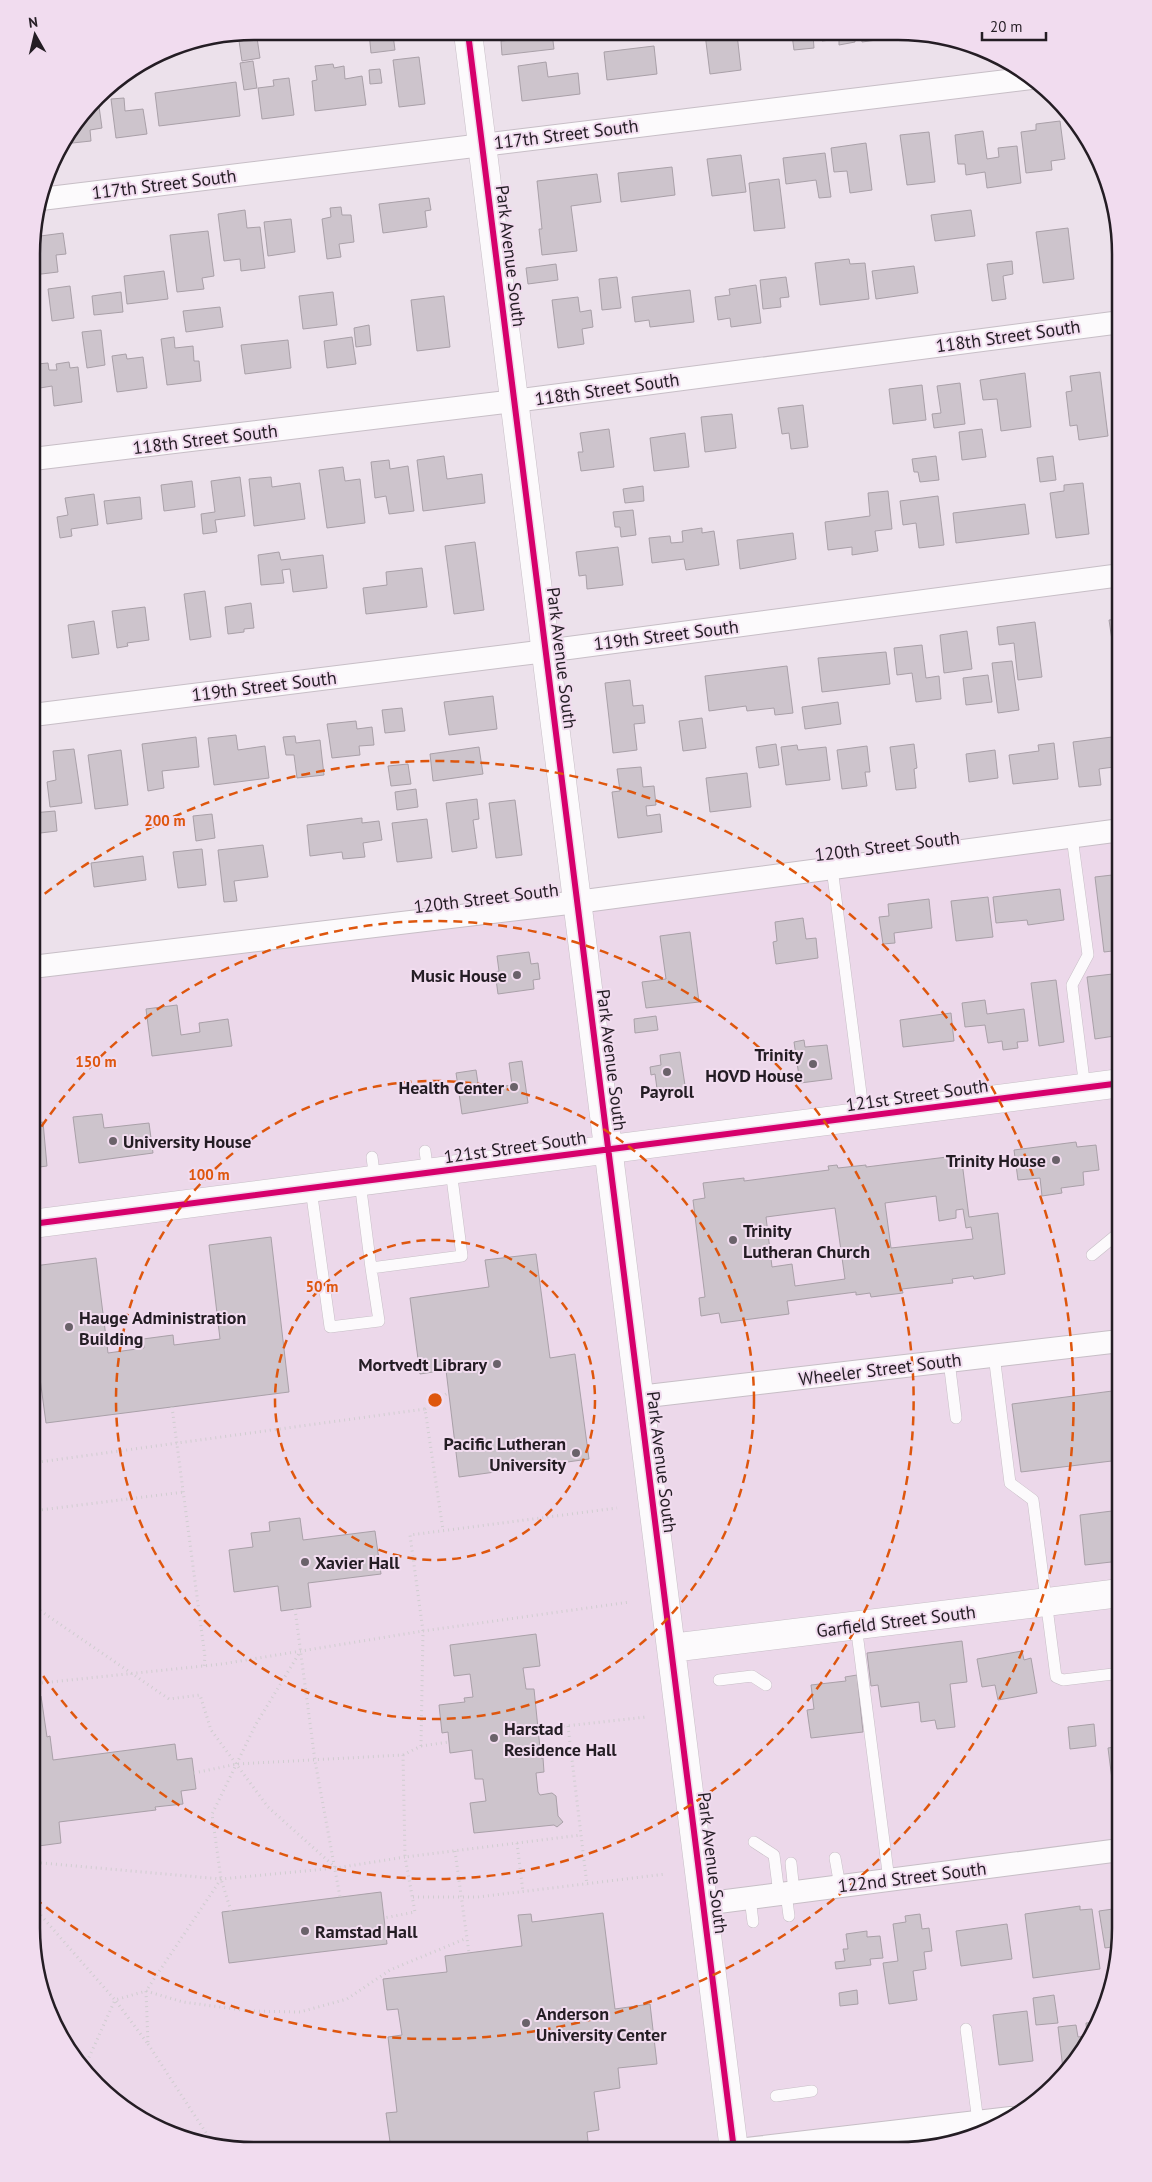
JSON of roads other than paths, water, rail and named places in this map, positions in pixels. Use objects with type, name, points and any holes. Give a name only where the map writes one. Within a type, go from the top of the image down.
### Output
[{"type":"street","name":"Park Avenue South","points":[[469,40],[733,2142]]},
{"type":"street","name":"117th Street South","points":[[47,198],[1021,79]]},
{"type":"street","name":"118th Street South","points":[[40,458],[514,401],[1112,323]]},
{"type":"street","name":"119th Street South","points":[[40,714],[546,651],[1112,576]]},
{"type":"street","name":"120th Street South","points":[[40,966],[577,902],[1112,831]]},
{"type":"street","name":"121st Street South","points":[[40,1223],[313,1200],[368,1181],[434,1165],[608,1149],[1112,1084]]},
{"type":"street","name":"Wheeler Street South","points":[[639,1397],[1112,1341]]},
{"type":"street","name":"Garfield Street South","points":[[671,1648],[1112,1594]]},
{"type":"street","name":"122nd Street South","points":[[703,1904],[1112,1851]]},
{"type":"street","points":[[807,2142],[991,2120]]},
{"type":"lane","points":[[1072,837],[1088,955],[1072,985],[1085,1088]]},
{"type":"lane","points":[[832,868],[864,1117]]},
{"type":"lane","points":[[371,1268],[462,1256],[434,1165]]},
{"type":"lane","points":[[313,1200],[330,1327],[379,1321],[371,1268],[368,1181]]},
{"type":"lane","points":[[1092,1255],[1112,1239]]},
{"type":"lane","points":[[994,1356],[1010,1483],[1032,1500],[1056,1677],[1063,1680],[1112,1674]]},
{"type":"lane","points":[[949,1361],[956,1418]]},
{"type":"lane","points":[[856,1626],[890,1880]]},
{"type":"lane","points":[[720,1680],[752,1676],[766,1686]]},
{"type":"lane","points":[[754,1842],[774,1855],[787,1893]]},
{"type":"lane","points":[[835,1858],[840,1886]]},
{"type":"lane","points":[[789,1916],[787,1893],[790,1863]]},
{"type":"lane","points":[[750,1898],[753,1922]]},
{"type":"lane","points":[[966,2029],[978,2122]]},
{"type":"lane","points":[[776,2096],[812,2091]]},
{"type":"place","name":"Music House","points":[[517,975]]},
{"type":"place","name":"Trinity HOVD House","points":[[813,1064]]},
{"type":"place","name":"Payroll","points":[[667,1072]]},
{"type":"place","name":"Health Center","points":[[514,1087]]},
{"type":"place","name":"University House","points":[[113,1141]]},
{"type":"place","name":"Trinity House","points":[[1056,1160]]},
{"type":"place","name":"Trinity Lutheran Church","points":[[733,1240]]},
{"type":"place","name":"Hauge Administration Building","points":[[69,1327]]},
{"type":"place","name":"Mortvedt Library","points":[[497,1364]]},
{"type":"place","name":"Pacific Lutheran University","points":[[576,1453]]},
{"type":"place","name":"Xavier Hall","points":[[305,1562]]},
{"type":"place","name":"Harstad Residence Hall","points":[[494,1738]]},
{"type":"place","name":"Ramstad Hall","points":[[305,1931]]},
{"type":"place","name":"Anderson University Center","points":[[526,2023]]}]
